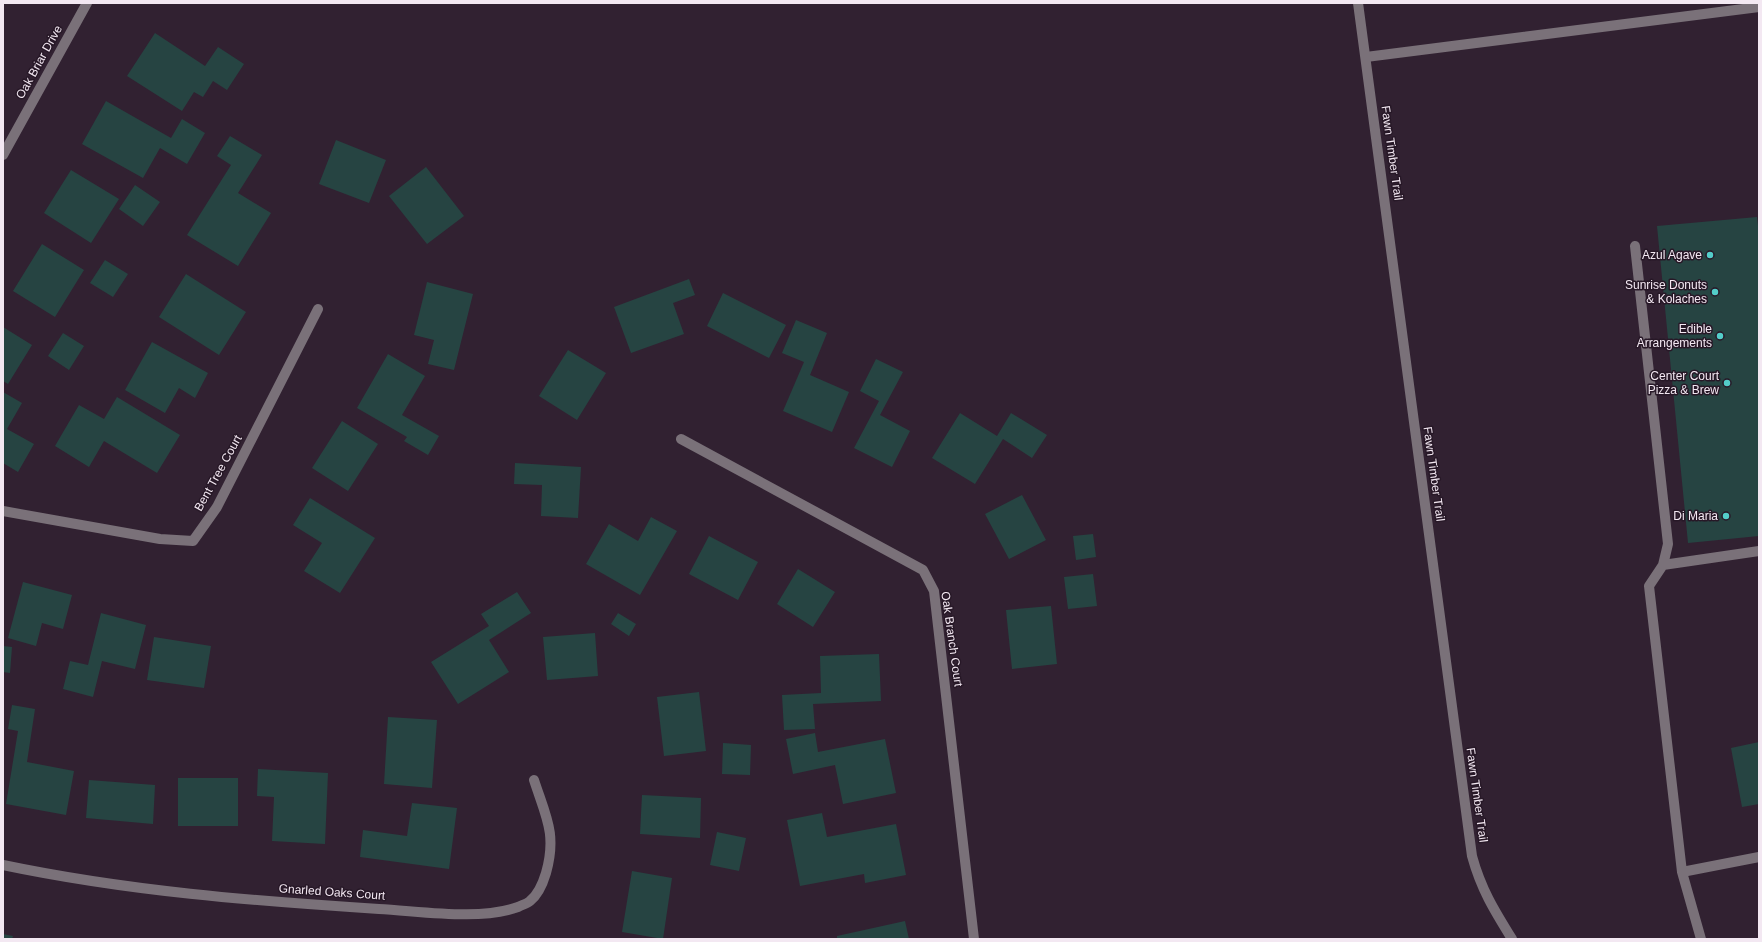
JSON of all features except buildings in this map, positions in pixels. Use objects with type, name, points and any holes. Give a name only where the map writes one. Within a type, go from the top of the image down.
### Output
[{"type":"street","name":"Oak Briar Drive","points":[[3,155],[87,3]]},
{"type":"street","name":"Fawn Timber Trail","points":[[1358,3],[1472,856],[1478,879],[1488,900],[1512,939]]},
{"type":"street","points":[[1366,57],[1759,7]]},
{"type":"street","points":[[1635,246],[1668,544],[1663,565],[1649,586],[1682,872],[1701,939]]},
{"type":"street","name":"Bent Tree Court","points":[[3,511],[160,539],[194,541],[217,507],[318,309]]},
{"type":"street","name":"Oak Branch Court","points":[[681,439],[923,570],[934,591],[974,939]]},
{"type":"street","points":[[1663,565],[1759,550]]},
{"type":"street","name":"Gnarled Oaks Court","points":[[3,865],[54,876],[172,893],[330,906],[475,915],[505,912],[529,902],[542,886],[551,856],[551,832],[534,780]]},
{"type":"street","points":[[1682,872],[1759,857]]},
{"type":"place","name":"Azul Agave","points":[[1710,255]]},
{"type":"place","name":"Sunrise Donuts & Kolaches","points":[[1715,292]]},
{"type":"place","name":"Edible Arrangements","points":[[1720,336]]},
{"type":"place","name":"Center Court Pizza & Brew","points":[[1727,383]]},
{"type":"place","name":"Di Maria","points":[[1726,516]]}]
